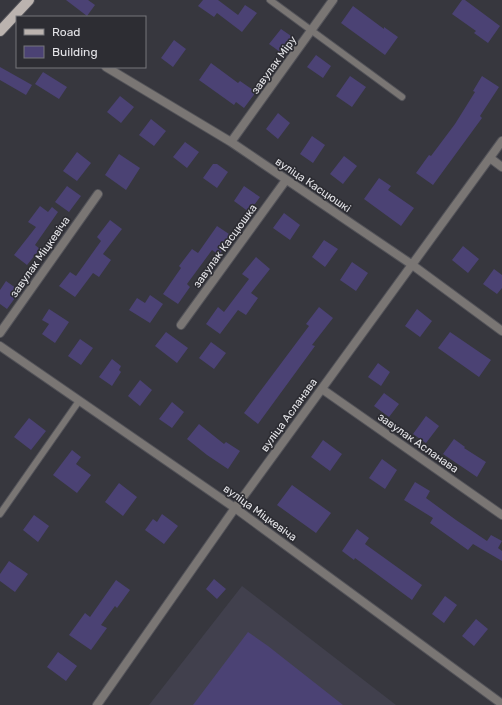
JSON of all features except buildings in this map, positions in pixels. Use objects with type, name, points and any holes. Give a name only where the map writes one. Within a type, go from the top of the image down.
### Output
[{"type":"main road","points":[[19,15],[29,0]]},
{"type":"main road","points":[[0,31],[16,18]]},
{"type":"street","name":"завулак Міру","points":[[231,142],[334,0]]},
{"type":"street","name":"вуліца Касцюшкі","points":[[108,68],[231,142],[411,264],[502,330]]},
{"type":"street","name":"вуліца Асланава","points":[[97,705],[235,508],[411,264],[502,141]]},
{"type":"street","points":[[490,158],[502,166]]},
{"type":"street","name":"завулак Касцюшка","points":[[181,325],[286,180]]},
{"type":"street","name":"завулак Міцкевіча","points":[[0,333],[98,194]]},
{"type":"street","name":"вуліца Міцкевіча","points":[[0,346],[235,508],[502,704]]},
{"type":"street","name":"завулак Асланава","points":[[322,389],[502,515]]},
{"type":"lane","points":[[270,0],[402,97]]},
{"type":"lane","points":[[0,514],[79,401]]},
{"type":"shaded area","points":[[242,586],[396,705],[149,705]]}]
